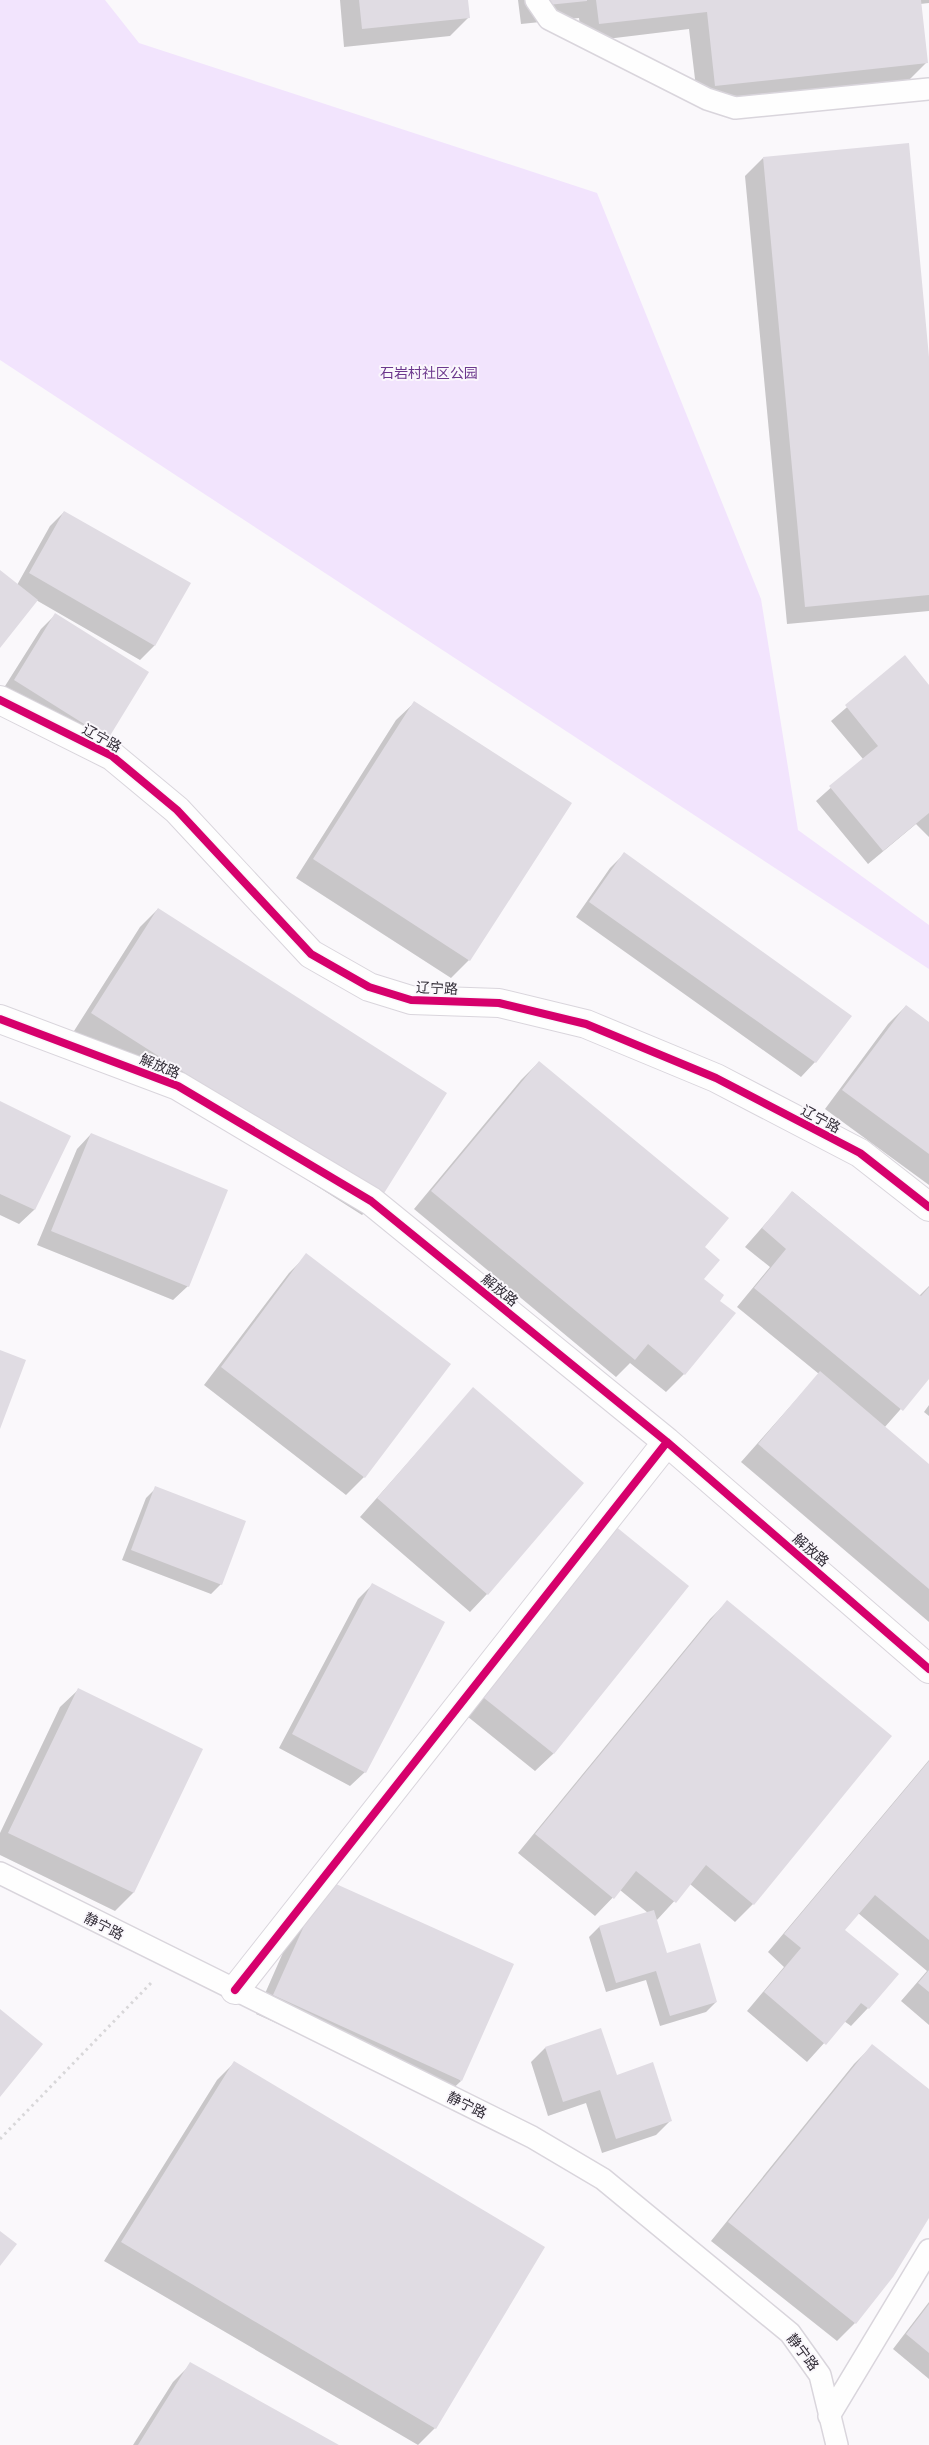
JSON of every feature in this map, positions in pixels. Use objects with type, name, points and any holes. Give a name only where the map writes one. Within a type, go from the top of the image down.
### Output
[{"type":"street","name":"辽宁路","points":[[0,700],[112,756],[176,810],[311,954],[369,987],[411,1000],[499,1003],[586,1024],[716,1078],[860,1153],[929,1207]]},
{"type":"street","name":"解放路","points":[[0,1019],[178,1086],[371,1201],[667,1442],[929,1669]]},
{"type":"street","points":[[235,1990],[667,1442]]},
{"type":"lane","points":[[536,0],[549,19],[707,98],[735,108],[929,88]]},
{"type":"lane","name":"静宁路","points":[[0,1873],[532,2137],[603,2179],[790,2333],[820,2375],[837,2445]]},
{"type":"lane","points":[[829,2416],[929,2250]]},
{"type":"path","points":[[0,2139],[172,1960]]},
{"type":"green space","name":"石岩村社区公园","points":[[0,0],[105,0],[139,43],[597,193],[761,599],[798,830],[929,925],[929,969],[0,360]]},
{"type":"building","points":[[359,0],[468,0],[470,18],[362,29]]},
{"type":"building","points":[[538,0],[587,0],[587,1],[538,6]]},
{"type":"building","points":[[596,0],[921,0],[928,63],[715,86],[707,12],[599,24]]},
{"type":"building","points":[[909,143],[929,357],[929,595],[805,607],[763,157]]},
{"type":"building","points":[[64,511],[191,583],[155,646],[29,573]]},
{"type":"building","points":[[0,570],[38,600],[0,648]]},
{"type":"building","points":[[55,613],[149,672],[108,739],[14,680]]},
{"type":"building","points":[[905,655],[929,685],[929,813],[883,851],[829,786],[878,746],[845,705]]},
{"type":"building","points":[[414,701],[572,803],[470,961],[313,859]]},
{"type":"building","points":[[624,852],[852,1016],[816,1063],[589,902]]},
{"type":"building","points":[[158,908],[447,1093],[381,1198],[91,1013]]},
{"type":"building","points":[[906,1005],[929,1022],[929,1154],[842,1090]]},
{"type":"building","points":[[539,1061],[729,1218],[705,1247],[720,1260],[704,1279],[724,1295],[720,1301],[736,1313],[685,1375],[648,1344],[635,1360],[431,1191]]},
{"type":"building","points":[[0,1101],[71,1136],[35,1210],[0,1194]]},
{"type":"building","points":[[91,1133],[228,1190],[189,1287],[51,1231]]},
{"type":"building","points":[[792,1191],[921,1296],[929,1287],[929,1379],[903,1411],[754,1288],[786,1249],[762,1228]]},
{"type":"building","points":[[306,1253],[451,1364],[365,1478],[221,1367]]},
{"type":"building","points":[[0,1350],[26,1360],[0,1429]]},
{"type":"building","points":[[820,1371],[929,1464],[929,1589],[758,1444]]},
{"type":"building","points":[[473,1387],[584,1483],[488,1595],[377,1498]]},
{"type":"building","points":[[155,1486],[246,1521],[222,1585],[131,1550]]},
{"type":"building","points":[[609,1521],[689,1586],[554,1754],[474,1690]]},
{"type":"building","points":[[372,1583],[445,1622],[366,1773],[292,1734]]},
{"type":"building","points":[[727,1600],[892,1736],[754,1905],[706,1865],[676,1903],[636,1871],[614,1899],[535,1834]]},
{"type":"building","points":[[78,1688],[203,1749],[134,1893],[8,1833]]},
{"type":"building","points":[[929,1761],[929,1940],[875,1895],[845,1930],[899,1974],[869,2009],[861,2003],[826,2045],[764,1992],[801,1948],[784,1934]]},
{"type":"building","points":[[325,1879],[514,1964],[462,2081],[273,1995]]},
{"type":"building","points":[[654,1910],[667,1953],[700,1943],[717,2002],[670,2016],[656,1971],[616,1983],[599,1926]]},
{"type":"building","points":[[929,1970],[929,1992],[918,1983]]},
{"type":"building","points":[[0,2009],[43,2044],[0,2097]]},
{"type":"building","points":[[601,2028],[617,2075],[653,2062],[672,2121],[616,2139],[600,2090],[563,2102],[545,2047]]},
{"type":"building","points":[[872,2044],[929,2089],[929,2218],[893,2277],[856,2324],[728,2222]]},
{"type":"building","points":[[234,2061],[545,2247],[436,2429],[121,2242]]},
{"type":"building","points":[[0,2231],[17,2244],[0,2266]]},
{"type":"building","points":[[929,2304],[929,2353],[906,2334]]},
{"type":"building","points":[[190,2362],[339,2445],[138,2445]]},
{"type":"cycle path","points":[[0,700],[112,756],[177,810],[311,954],[369,987],[411,1000],[499,1003],[586,1024],[716,1078],[860,1153],[929,1207]]},
{"type":"cycle path","points":[[0,1019],[178,1086],[371,1201],[667,1442],[929,1669]]},
{"type":"cycle path","points":[[235,1990],[667,1442]]}]
